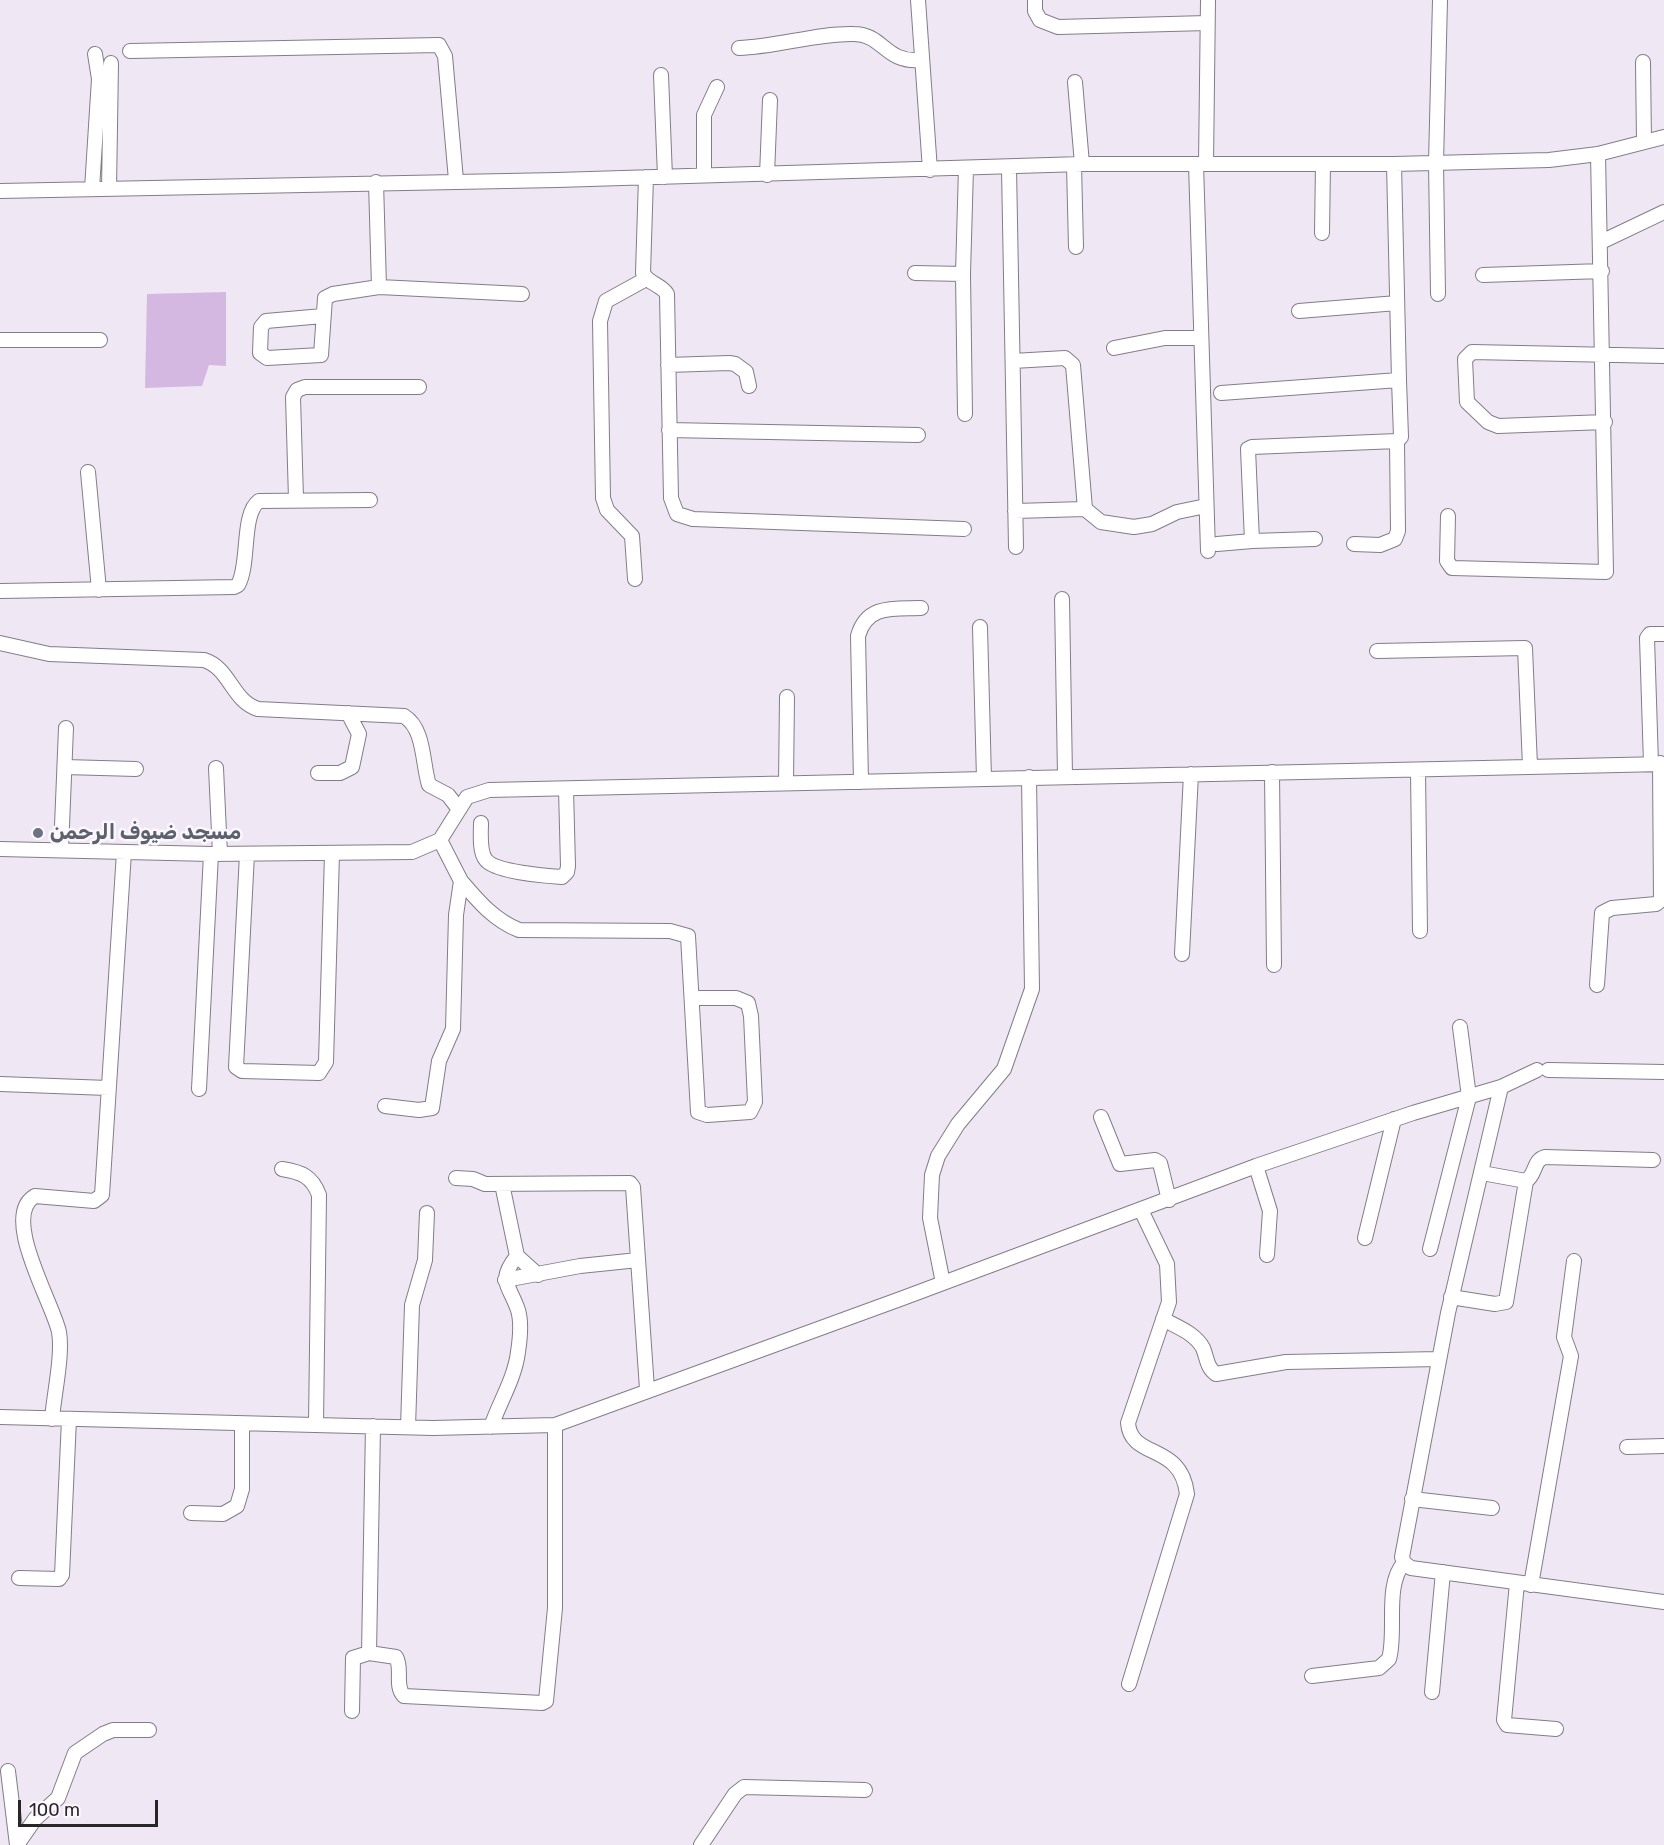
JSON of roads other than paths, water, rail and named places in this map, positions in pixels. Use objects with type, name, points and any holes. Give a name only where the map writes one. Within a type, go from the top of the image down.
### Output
[{"type":"street","points":[[918,0],[920,60],[930,170]]},
{"type":"street","points":[[1035,0],[1035,11],[1040,20],[1058,27],[1207,23]]},
{"type":"street","points":[[1208,0],[1201,164],[1200,338],[1206,506],[1212,548],[1251,541],[1315,539]]},
{"type":"street","points":[[1438,294],[1436,163],[1440,0]]},
{"type":"street","points":[[739,48],[855,34],[874,40],[899,60],[920,60]]},
{"type":"street","points":[[130,51],[439,45],[444,56],[456,180]]},
{"type":"street","points":[[92,189],[99,79],[95,54]]},
{"type":"street","points":[[1643,62],[1644,142]]},
{"type":"street","points":[[109,189],[111,63]]},
{"type":"street","points":[[662,75],[665,177]]},
{"type":"street","points":[[1075,82],[1078,165],[1076,248]]},
{"type":"street","points":[[704,175],[704,115],[717,87]]},
{"type":"street","points":[[767,175],[770,100]]},
{"type":"street","points":[[0,191],[767,175],[1078,165],[1394,164],[1549,160],[1598,154],[1664,137]]},
{"type":"street","points":[[1448,516],[1447,561],[1452,568],[1606,572],[1604,355],[1598,154]]},
{"type":"street","points":[[1322,233],[1323,164]]},
{"type":"street","points":[[1354,544],[1380,545],[1395,539],[1398,531],[1397,441],[1401,437],[1394,164]]},
{"type":"street","points":[[965,414],[963,274],[966,168]]},
{"type":"street","points":[[1009,168],[1016,547]]},
{"type":"street","points":[[646,177],[643,264],[646,279],[664,289],[667,294],[672,507],[677,514],[684,518],[964,529]]},
{"type":"street","points":[[376,182],[379,286]]},
{"type":"street","points":[[1601,243],[1664,212]]},
{"type":"street","points":[[1483,275],[1602,272]]},
{"type":"street","points":[[915,273],[963,274]]},
{"type":"street","points":[[635,579],[632,536],[607,510],[603,498],[600,321],[606,300],[646,279]]},
{"type":"street","points":[[324,316],[266,321],[261,327],[260,353],[267,358],[321,355],[324,316],[324,302],[328,295],[379,286],[522,294]]},
{"type":"street","points":[[1299,311],[1397,303]]},
{"type":"street","points":[[1114,348],[1166,338],[1200,338]]},
{"type":"street","points":[[0,340],[100,340]]},
{"type":"street","points":[[1605,422],[1498,426],[1488,422],[1467,402],[1465,359],[1472,352],[1664,357]]},
{"type":"street","points":[[1013,361],[1065,358],[1072,365],[1085,509]]},
{"type":"street","points":[[668,364],[735,364],[746,372],[749,386]]},
{"type":"street","points":[[1221,393],[1399,380]]},
{"type":"street","points":[[296,499],[294,398],[297,390],[305,387],[419,387]]},
{"type":"street","points":[[669,430],[918,435]]},
{"type":"street","points":[[1251,541],[1248,449],[1397,441]]},
{"type":"street","points":[[88,472],[99,590]]},
{"type":"street","points":[[0,591],[234,587],[238,585],[243,574],[254,504],[265,499],[369,500]]},
{"type":"street","points":[[1016,511],[1085,509],[1101,522],[1134,527],[1152,524],[1177,512],[1206,506]]},
{"type":"street","points":[[1062,599],[1065,776]]},
{"type":"street","points":[[861,782],[858,636],[861,623],[869,615],[882,610],[921,608]]},
{"type":"street","points":[[980,627],[984,778]]},
{"type":"street","points":[[1597,985],[1602,913],[1612,908],[1656,904],[1661,900],[1658,764],[1647,638],[1650,634],[1664,634]]},
{"type":"street","points":[[0,643],[49,654],[204,660],[213,663],[222,671],[239,696],[251,707],[396,714],[410,720],[418,734],[429,785],[448,795],[458,808]]},
{"type":"street","points":[[1377,651],[1521,646],[1525,648],[1530,766]]},
{"type":"street","points":[[786,783],[787,697]]},
{"type":"street","points":[[318,773],[347,771],[356,761],[359,734],[348,713]]},
{"type":"street","points":[[61,850],[66,728]]},
{"type":"street","points":[[0,849],[215,854],[411,852],[440,840],[467,797],[481,791],[1658,764]]},
{"type":"street","points":[[65,767],[136,769]]},
{"type":"street","points":[[199,1089],[215,854],[216,768]]},
{"type":"street","points":[[1418,770],[1420,931]]},
{"type":"street","points":[[1272,772],[1274,965]]},
{"type":"street","points":[[1182,954],[1191,774]]},
{"type":"street","points":[[943,1283],[930,1218],[932,1175],[938,1156],[958,1124],[1004,1069],[1032,989],[1029,777]]},
{"type":"street","points":[[481,823],[484,856],[490,864],[562,877],[567,872],[568,866],[566,789]]},
{"type":"street","points":[[440,840],[461,881],[483,907],[504,924],[519,930],[670,931],[688,936],[698,1112],[707,1115],[750,1112],[755,1102],[752,1016],[748,1003],[736,998],[692,998]]},
{"type":"street","points":[[51,1419],[59,1332],[30,1263],[24,1243],[22,1214],[25,1204],[35,1196],[94,1201],[100,1199],[124,852]]},
{"type":"street","points":[[246,854],[236,1067],[242,1071],[320,1073],[326,1062],[332,854]]},
{"type":"street","points":[[385,1106],[428,1109],[435,1102],[439,1061],[453,1029],[456,915],[461,881]]},
{"type":"street","points":[[1430,1249],[1469,1097],[1460,1027]]},
{"type":"street","points":[[0,1417],[408,1427],[555,1425],[647,1389],[943,1283],[956,1276],[1169,1200],[1256,1166],[1394,1119],[1501,1087],[1542,1070],[1664,1072]]},
{"type":"street","points":[[0,1084],[108,1088]]},
{"type":"street","points":[[1501,1087],[1451,1297],[1402,1557],[1404,1563],[1411,1568],[1664,1602]]},
{"type":"street","points":[[1101,1117],[1120,1164],[1155,1160],[1160,1163],[1169,1200]]},
{"type":"street","points":[[1365,1238],[1394,1119]]},
{"type":"street","points":[[1482,1173],[1526,1181],[1531,1178],[1537,1163],[1545,1157],[1653,1161]]},
{"type":"street","points":[[1256,1166],[1270,1211],[1267,1255]]},
{"type":"street","points":[[282,1169],[299,1172],[309,1178],[319,1195],[316,1424]]},
{"type":"street","points":[[456,1178],[473,1179],[485,1184],[630,1183],[633,1187],[647,1389]]},
{"type":"street","points":[[1451,1297],[1495,1304],[1506,1302],[1526,1181]]},
{"type":"street","points":[[502,1184],[517,1256],[538,1275]]},
{"type":"street","points":[[1129,1683],[1187,1494],[1186,1482],[1178,1466],[1166,1456],[1134,1440],[1129,1431],[1128,1423],[1169,1302],[1167,1264],[1141,1210]]},
{"type":"street","points":[[408,1427],[412,1305],[425,1260],[427,1213]]},
{"type":"street","points":[[491,1427],[518,1355],[518,1312],[505,1280],[508,1267],[517,1256]]},
{"type":"street","points":[[505,1280],[580,1266],[638,1260]]},
{"type":"street","points":[[1556,1730],[1516,1727],[1507,1725],[1504,1720],[1524,1584],[1571,1356],[1564,1337],[1574,1261]]},
{"type":"street","points":[[1163,1319],[1194,1337],[1204,1350],[1210,1369],[1216,1374],[1286,1362],[1439,1359]]},
{"type":"street","points":[[19,1578],[59,1579],[62,1575],[69,1419]]},
{"type":"street","points":[[191,1513],[223,1514],[237,1506],[242,1488],[242,1424]]},
{"type":"street","points":[[352,1712],[354,1658],[369,1653],[396,1657],[399,1668],[399,1690],[404,1696],[542,1703],[546,1701],[555,1608],[555,1425]]},
{"type":"street","points":[[369,1653],[373,1426]]},
{"type":"street","points":[[1627,1447],[1664,1446]]},
{"type":"street","points":[[1412,1499],[1492,1508]]},
{"type":"street","points":[[1312,1676],[1379,1668],[1389,1659],[1394,1583],[1398,1570],[1404,1563]]},
{"type":"street","points":[[1432,1692],[1443,1572]]},
{"type":"street","points":[[8,1772],[17,1845],[35,1819],[58,1798],[75,1754],[103,1734],[113,1730],[149,1730]]},
{"type":"street","points":[[702,1845],[735,1794],[744,1787],[865,1790]]},
{"type":"place","name":"مسجد ضيوف الرحمن","points":[[38,833]]}]
